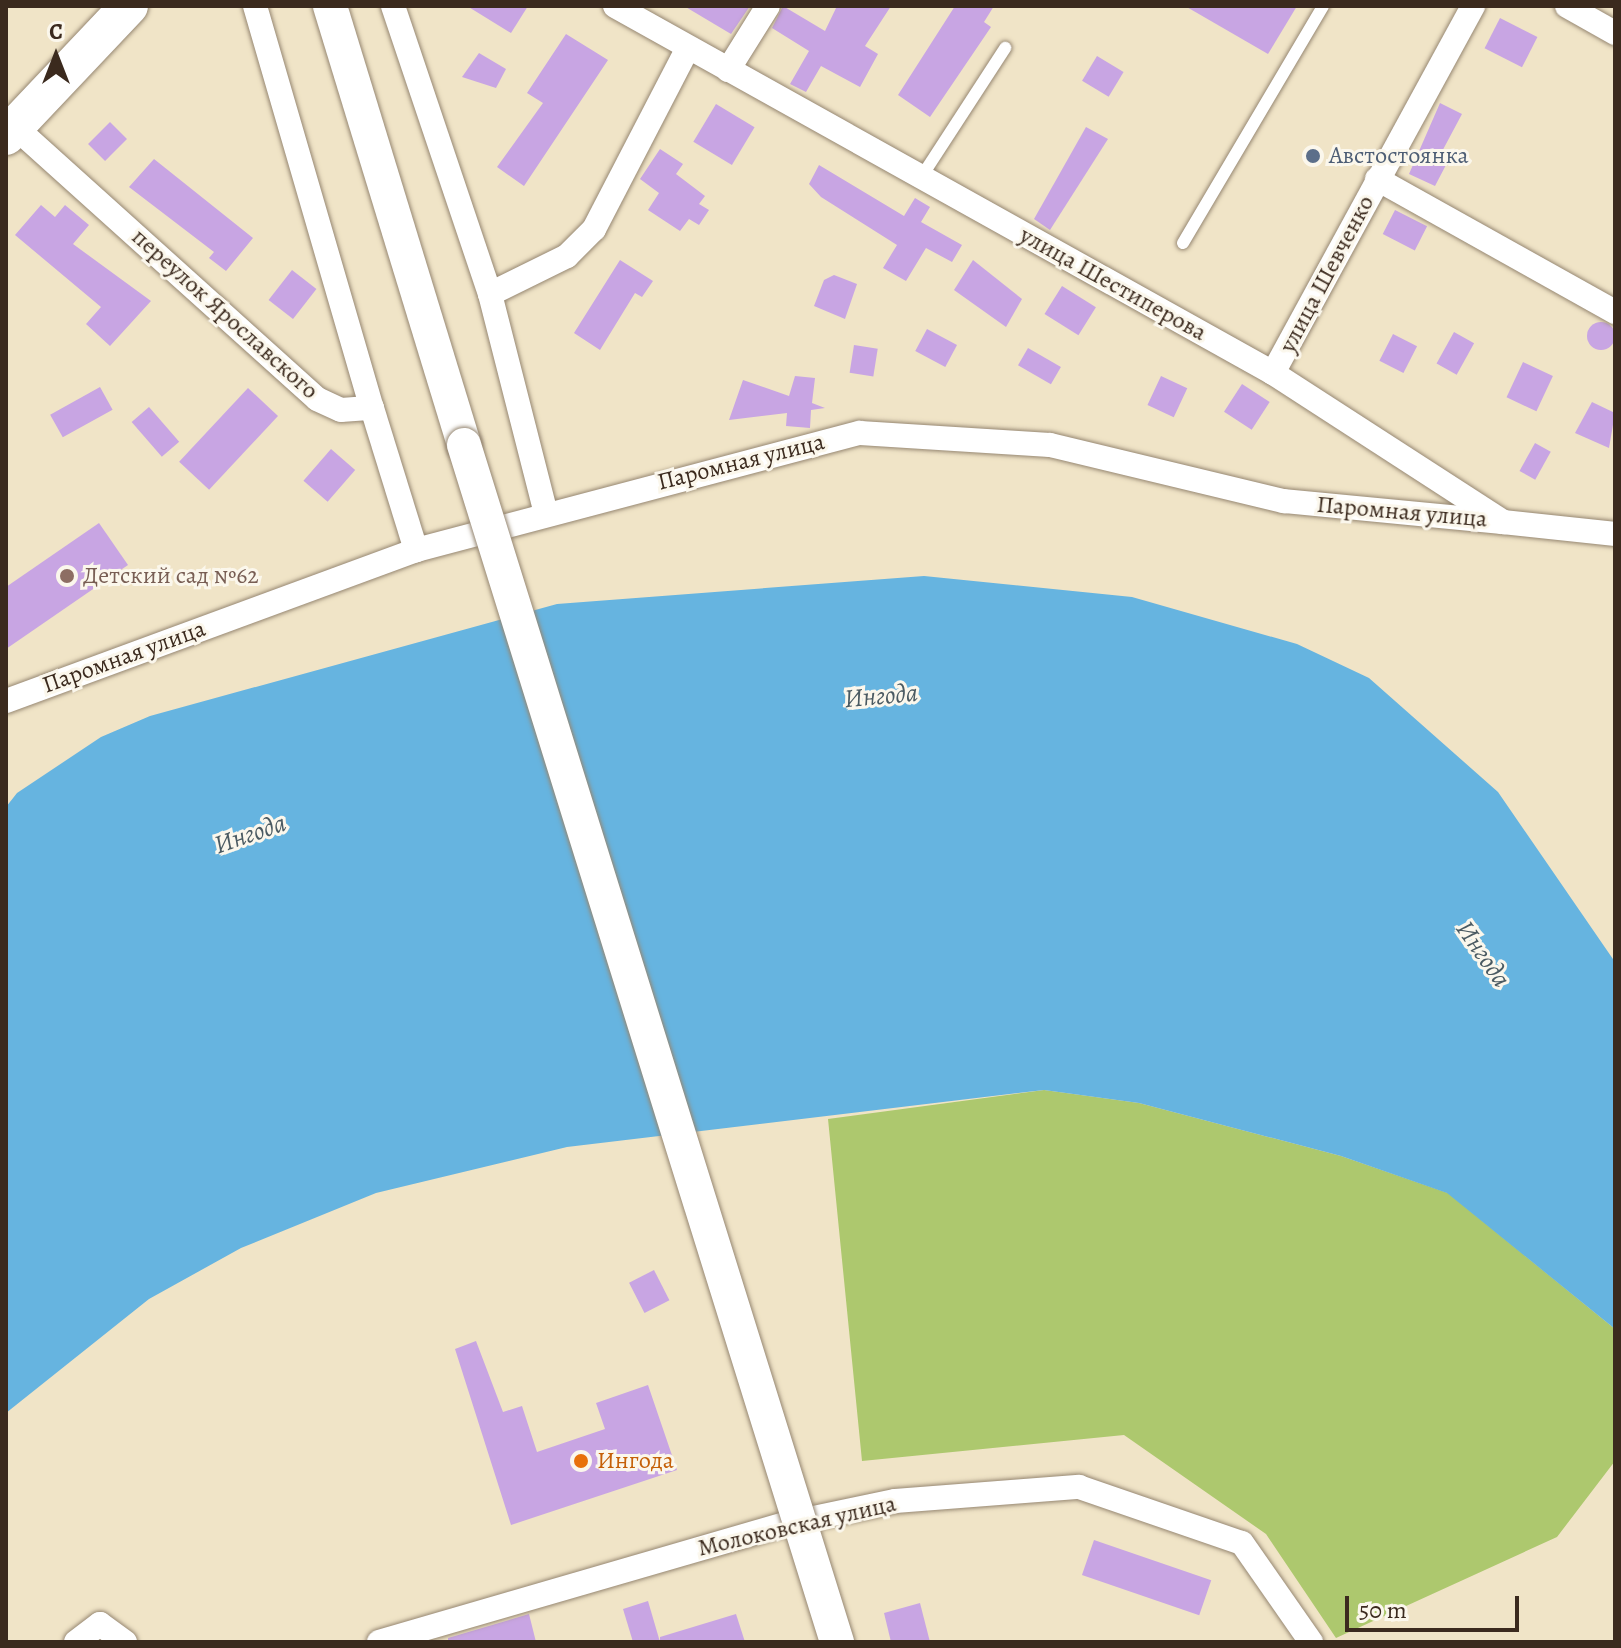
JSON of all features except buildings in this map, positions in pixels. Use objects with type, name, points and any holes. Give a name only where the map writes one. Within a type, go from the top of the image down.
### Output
[{"type":"main road","points":[[11,131],[129,6]]},
{"type":"street","points":[[255,6],[416,550]]},
{"type":"street","points":[[330,6],[837,1642]]},
{"type":"street","points":[[393,6],[490,294],[545,510]]},
{"type":"street","name":"улица Шестиперова","points":[[615,6],[1273,373],[1503,522],[1615,534]]},
{"type":"street","points":[[728,70],[768,6]]},
{"type":"street","name":"улица Шевченко","points":[[1273,373],[1473,6]]},
{"type":"street","points":[[1567,6],[1615,33]]},
{"type":"street","points":[[490,294],[567,256],[594,229],[688,48]]},
{"type":"street","name":"переулок Ярославского","points":[[11,131],[317,399],[341,410],[372,408]]},
{"type":"street","points":[[1377,179],[1615,312]]},
{"type":"street","name":"Паромная улица","points":[[6,701],[416,550],[545,510],[860,433],[1050,445],[1284,501],[1503,522]]},
{"type":"street","name":"Молоковская улица","points":[[379,1642],[785,1524],[895,1501],[1079,1487],[1242,1543],[1311,1642]]},
{"type":"street","points":[[76,1642],[100,1624],[125,1642]]},
{"type":"lane","points":[[1183,243],[1323,6]]},
{"type":"lane","points":[[922,176],[1005,48]]},
{"type":"green space","points":[[1044,1090],[1139,1103],[1341,1156],[1448,1193],[1615,1329],[1615,1461],[1557,1537],[1336,1638],[1266,1534],[1124,1435],[862,1461],[828,1119]]},
{"type":"water","name":"Ингода","points":[[924,576],[1132,597],[1297,644],[1369,678],[1498,792],[1615,962],[1615,1329],[1447,1193],[1341,1156],[1139,1103],[1044,1090],[567,1147],[376,1193],[241,1248],[149,1299],[6,1413],[6,807],[17,793],[101,737],[150,716],[557,604]]},
{"type":"place","name":"Австостоянка","points":[[1313,156]]},
{"type":"place","name":"Детский сад №62","points":[[67,576]]},
{"type":"place","name":"Ингода","points":[[581,1461]]}]
